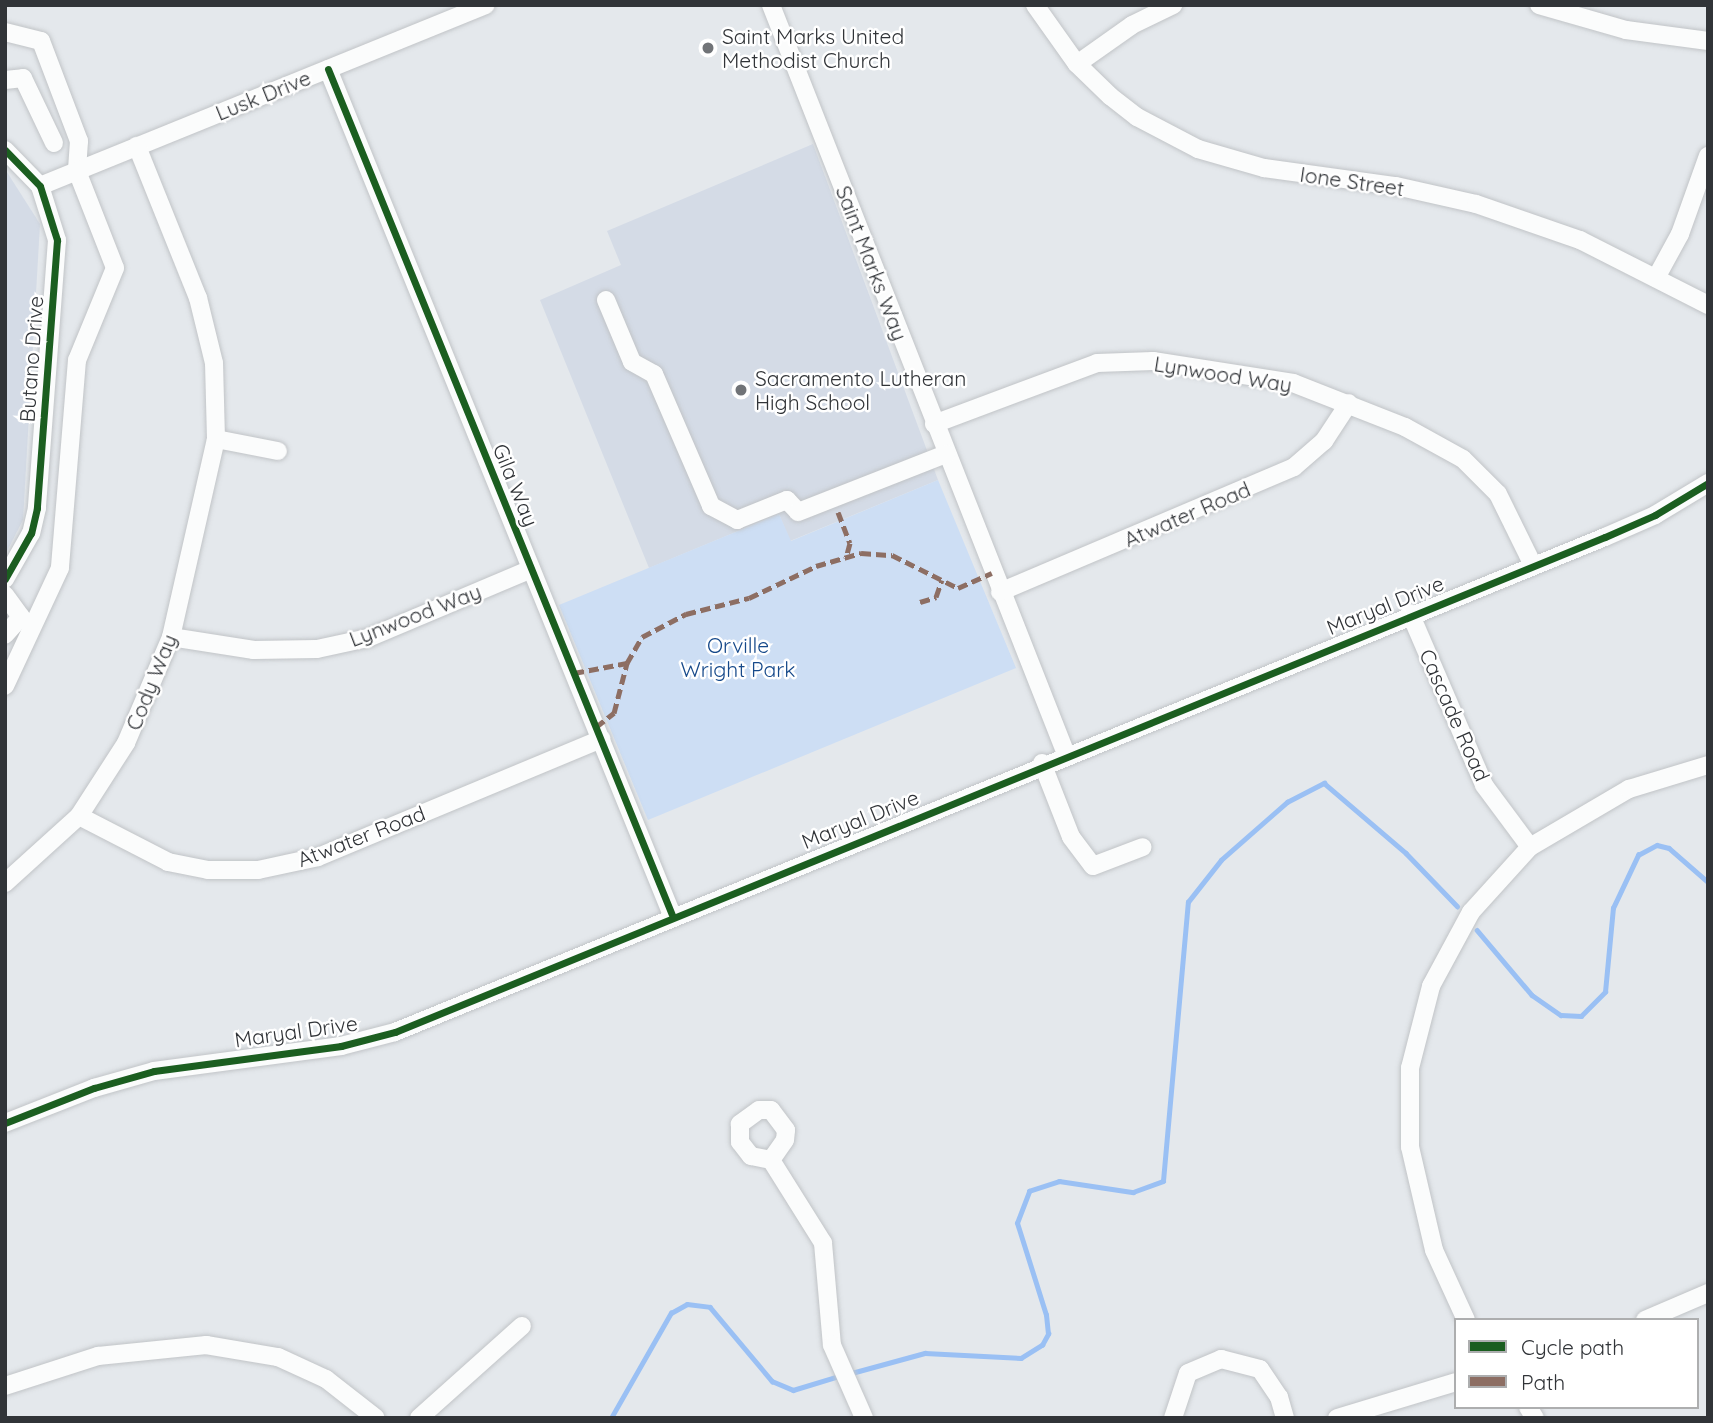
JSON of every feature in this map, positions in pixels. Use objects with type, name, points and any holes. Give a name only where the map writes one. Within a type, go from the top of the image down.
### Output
[{"type":"street","name":"Lusk Drive","points":[[40,186],[486,5]]},
{"type":"street","name":"Saint Marks Way","points":[[771,5],[1066,754]]},
{"type":"street","name":"Ione Street","points":[[1035,5],[1077,64],[1137,117],[1198,149],[1264,168],[1396,186],[1476,204],[1580,240],[1708,305]]},
{"type":"street","points":[[1077,64],[1132,25],[1173,5]]},
{"type":"street","points":[[1539,5],[1626,30],[1708,41]]},
{"type":"street","points":[[5,32],[41,41],[79,141],[77,171],[115,268],[77,360],[60,568],[5,685]]},
{"type":"street","name":"Gila Way","points":[[328,69],[672,915]]},
{"type":"street","points":[[5,80],[23,78],[54,143]]},
{"type":"street","name":"Cody Way","points":[[5,883],[79,816],[127,743],[171,637],[216,439],[214,363],[198,298],[137,146]]},
{"type":"street","name":"Butano Drive","points":[[5,150],[40,186],[57,240],[37,508],[31,533],[5,579]]},
{"type":"street","points":[[1656,278],[1688,213],[1708,156]]},
{"type":"street","points":[[606,300],[632,362],[654,374],[711,506],[737,520],[787,500],[798,512],[946,454]]},
{"type":"street","name":"Lynwood Way","points":[[934,424],[1070,370],[1125,360],[1250,374],[1349,403],[1453,453],[1482,475],[1511,516],[1532,564]]},
{"type":"street","name":"Atwater Road","points":[[1000,592],[1294,467],[1324,442],[1349,403]]},
{"type":"street","points":[[216,439],[278,451]]},
{"type":"street","name":"Maryal Drive","points":[[5,1123],[94,1088],[154,1071],[341,1046],[395,1031],[523,982],[672,915],[1656,515],[1708,483]]},
{"type":"street","name":"Lynwood Way","points":[[171,637],[254,650],[317,649],[368,638],[531,569]]},
{"type":"street","points":[[5,595],[21,617],[5,635]]},
{"type":"street","name":"Cascade Road","points":[[1410,613],[1484,785],[1531,847]]},
{"type":"street","name":"Atwater Road","points":[[79,816],[168,862],[208,870],[258,870],[318,857],[601,739]]},
{"type":"street","points":[[1042,763],[1071,837],[1093,866],[1143,847]]},
{"type":"street","points":[[1465,1318],[1434,1250],[1417,1186],[1406,1103],[1422,1008],[1452,943],[1488,891],[1531,847],[1629,789],[1708,765]]},
{"type":"street","points":[[771,1160],[822,1243],[831,1332],[839,1367],[864,1418]]},
{"type":"street","points":[[1650,1318],[1708,1293]]},
{"type":"street","points":[[419,1418],[522,1326]]},
{"type":"street","points":[[5,1386],[98,1356],[205,1345],[248,1349],[287,1360],[326,1379],[376,1418]]},
{"type":"street","points":[[1173,1418],[1188,1374],[1222,1359],[1259,1369],[1279,1397],[1285,1418]]},
{"type":"street","points":[[1337,1418],[1454,1383]]},
{"type":"shaded area","name":"Sacramento Lutheran High School","points":[[813,144],[938,480],[790,541],[779,514],[649,568],[540,300],[621,265],[607,231]]},
{"type":"shaded area","points":[[5,169],[40,224],[23,520],[5,555]]},
{"type":"green space","name":"Orville Wright Park","points":[[938,480],[1016,668],[648,820],[559,605],[779,514],[791,541]]},
{"type":"waterway","points":[[848,1374],[925,1353],[1021,1358],[1042,1345],[1048,1334],[1046,1315],[1017,1223],[1029,1191],[1059,1181],[1133,1192],[1163,1181],[1188,902],[1221,860],[1287,802],[1324,783],[1406,853],[1457,906]]},
{"type":"waterway","points":[[1477,930],[1532,995],[1561,1015],[1581,1016],[1605,992],[1613,908],[1638,855],[1657,845],[1669,848],[1708,882]]},
{"type":"waterway","points":[[611,1418],[671,1313],[687,1304],[710,1307],[772,1381],[793,1390],[839,1376]]},
{"type":"marked path","points":[[838,512],[850,543],[846,558]]},
{"type":"marked path","points":[[596,727],[614,713],[627,663],[642,637],[686,614],[749,598],[816,566],[861,553],[892,555],[958,588],[992,573]]},
{"type":"marked path","points":[[920,602],[936,597],[942,580]]},
{"type":"marked path","points":[[574,673],[627,663]]},
{"type":"cycle path","points":[[328,69],[672,915]]},
{"type":"cycle path","points":[[5,150],[40,186],[57,240],[37,508],[31,533],[5,579]]},
{"type":"cycle path","points":[[5,1123],[94,1088],[154,1071],[341,1046],[395,1032],[1605,537],[1655,515],[1708,483]]},
{"type":"place","name":"Saint Marks United Methodist Church","points":[[708,48]]},
{"type":"place","name":"Sacramento Lutheran High School","points":[[741,390]]}]
